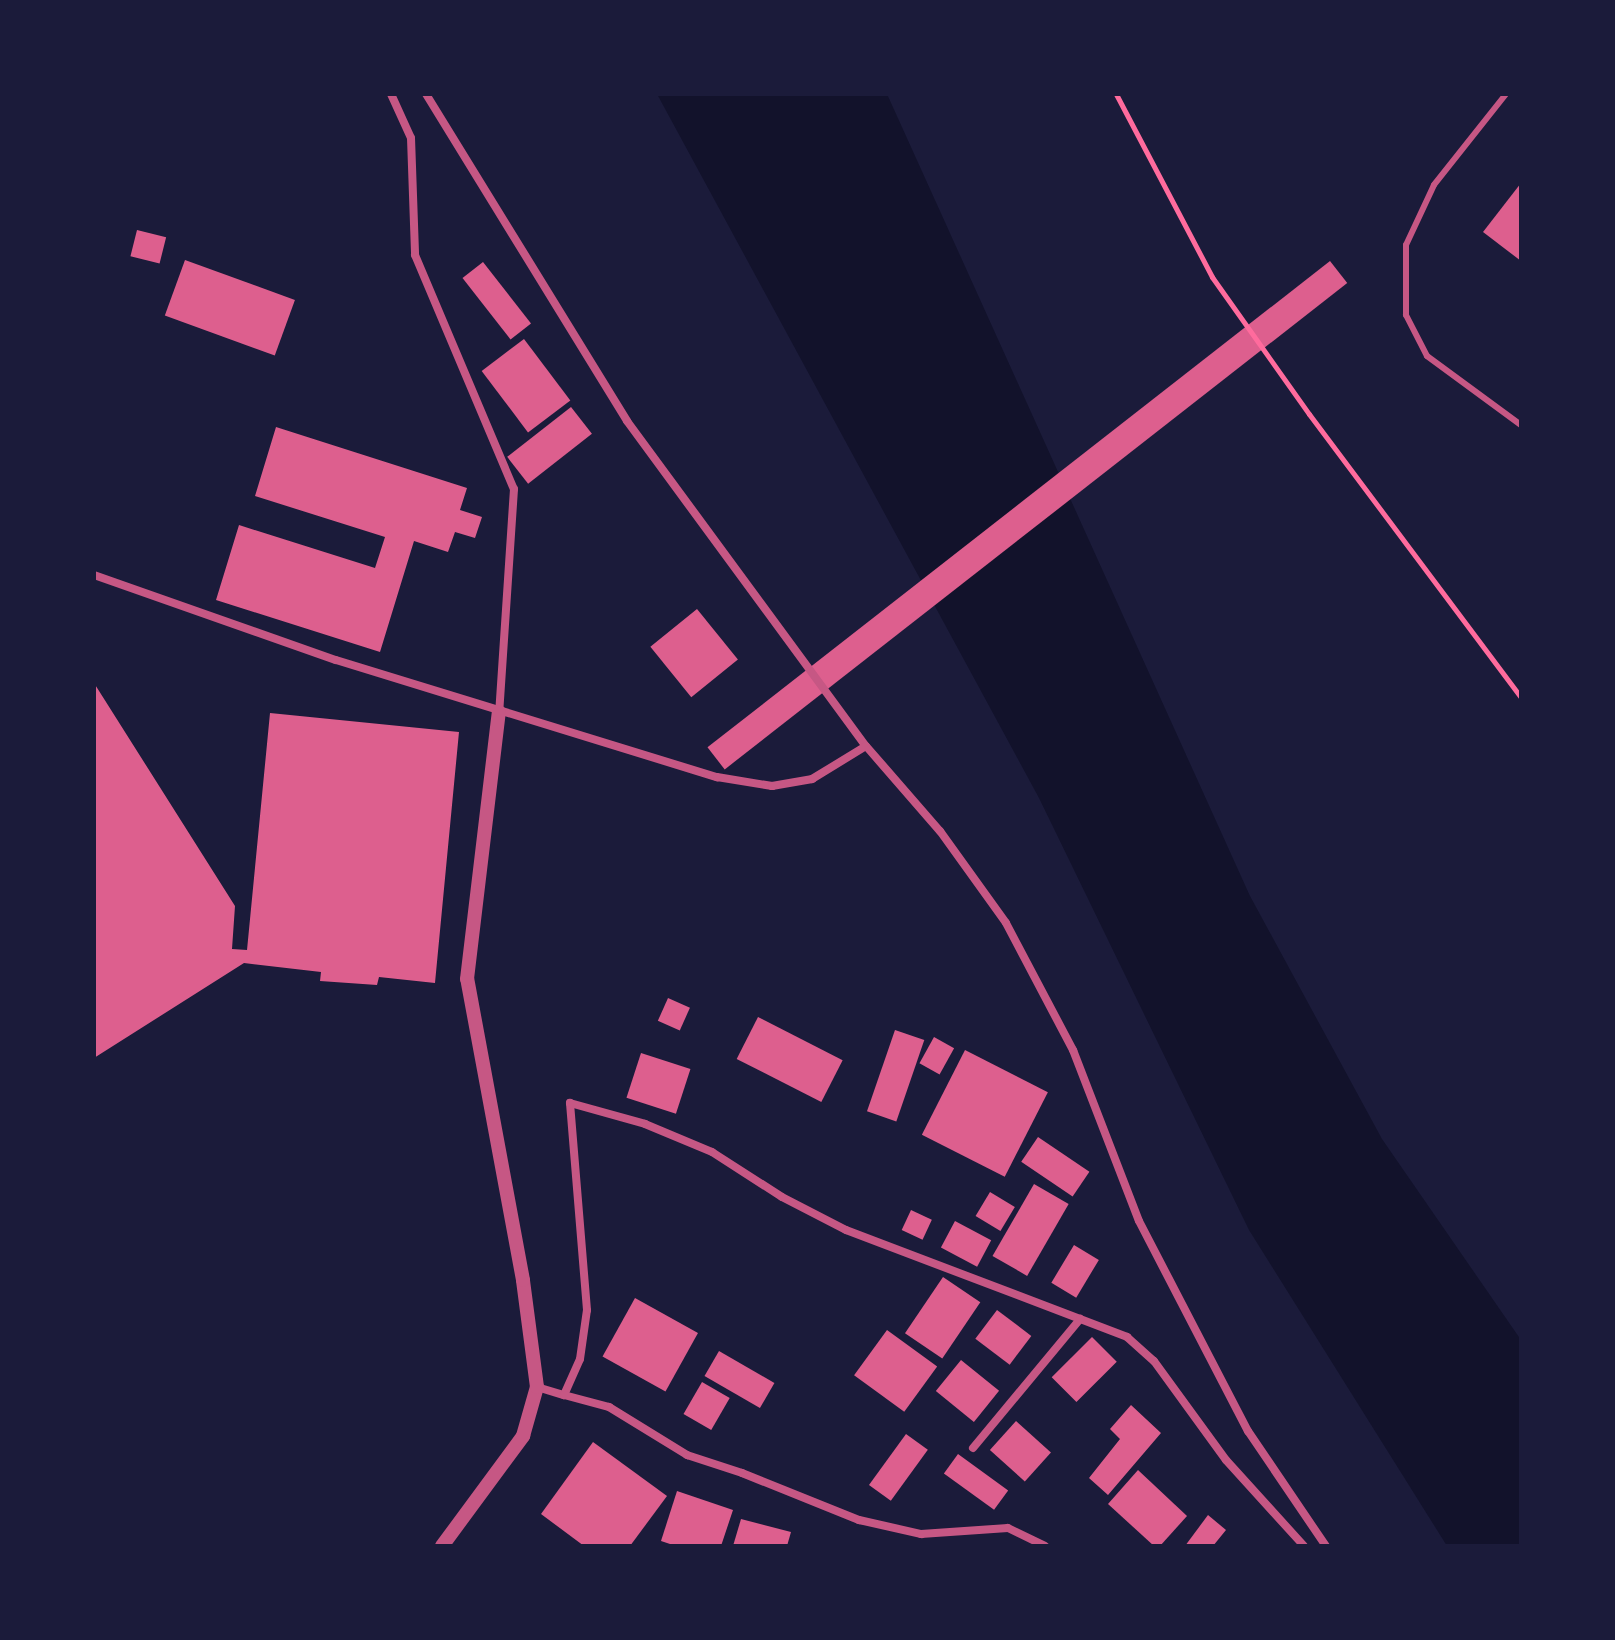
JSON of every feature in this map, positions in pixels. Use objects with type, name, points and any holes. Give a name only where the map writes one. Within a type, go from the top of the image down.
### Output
[{"type":"street","points":[[391,94],[411,138],[415,255],[514,489],[499,712],[467,979],[523,1280],[537,1387],[523,1436],[442,1546]]},
{"type":"street","points":[[426,94],[627,421],[866,746],[940,831],[1006,923],[1073,1050],[1139,1221],[1248,1431],[1326,1546]]},
{"type":"street","points":[[94,575],[145,596],[499,712],[705,773],[772,786],[812,779],[866,746]]},
{"type":"street","points":[[564,1395],[580,1359],[587,1310],[570,1103],[645,1124],[712,1152],[782,1197],[846,1230],[1127,1337],[1154,1361],[1226,1460],[1304,1546]]},
{"type":"street","points":[[973,1448],[1080,1319]]},
{"type":"street","points":[[537,1387],[609,1407],[687,1455],[742,1473],[859,1520],[921,1534],[1008,1528],[1045,1546]]},
{"type":"lane","points":[[1506,94],[1434,185],[1406,245],[1406,315],[1427,356],[1521,425]]},
{"type":"path","points":[[1116,94],[1212,277],[1309,414],[1521,697]]},
{"type":"shaded area","points":[[657,94],[887,94],[1250,896],[1382,1139],[1521,1340],[1521,1546],[1447,1546],[1249,1230],[1039,798]]},
{"type":"building","points":[[1521,183],[1521,261],[1483,232]]},
{"type":"building","points":[[137,230],[166,237],[160,263],[130,256]]},
{"type":"building","points":[[185,260],[295,300],[275,355],[165,315]]},
{"type":"building","points":[[1330,261],[1347,283],[725,769],[707,747]]},
{"type":"building","points":[[483,262],[531,323],[511,339],[463,278]]},
{"type":"building","points":[[524,339],[570,400],[528,432],[482,371]]},
{"type":"building","points":[[571,407],[592,434],[528,484],[507,457]]},
{"type":"building","points":[[276,427],[467,488],[460,510],[482,517],[475,538],[455,532],[448,552],[414,541],[380,652],[216,600],[239,525],[375,568],[385,537],[255,496]]},
{"type":"building","points":[[697,609],[738,660],[691,697],[650,647]]},
{"type":"building","points":[[94,683],[235,906],[232,949],[247,950],[270,713],[459,732],[435,983],[379,977],[377,985],[320,981],[321,972],[244,963],[94,1058]]},
{"type":"building","points":[[668,998],[690,1008],[680,1031],[658,1021]]},
{"type":"building","points":[[758,1017],[843,1060],[821,1102],[737,1059]]},
{"type":"building","points":[[895,1030],[924,1040],[896,1121],[867,1111]]},
{"type":"building","points":[[934,1037],[954,1048],[940,1074],[919,1063]]},
{"type":"building","points":[[965,1050],[1048,1092],[1005,1177],[922,1135]]},
{"type":"building","points":[[641,1053],[690,1069],[676,1114],[626,1098]]},
{"type":"building","points":[[1038,1137],[1089,1172],[1073,1197],[1021,1162]]},
{"type":"building","points":[[1034,1184],[1069,1204],[1027,1276],[992,1256]]},
{"type":"building","points":[[990,1192],[1015,1207],[1000,1231],[976,1216]]},
{"type":"building","points":[[911,1210],[932,1220],[923,1240],[902,1230]]},
{"type":"building","points":[[955,1221],[991,1240],[977,1267],[941,1247]]},
{"type":"building","points":[[1074,1245],[1099,1260],[1076,1298],[1051,1283]]},
{"type":"building","points":[[943,1277],[980,1302],[942,1359],[905,1333]]},
{"type":"building","points":[[635,1298],[698,1333],[665,1392],[603,1357]]},
{"type":"building","points":[[997,1310],[1031,1336],[1010,1365],[975,1339]]},
{"type":"building","points":[[887,1330],[937,1366],[904,1412],[854,1375]]},
{"type":"building","points":[[1092,1337],[1117,1362],[1076,1402],[1052,1377]]},
{"type":"building","points":[[719,1351],[774,1383],[760,1408],[704,1376]]},
{"type":"building","points":[[961,1360],[999,1391],[974,1422],[936,1391]]},
{"type":"building","points":[[702,1382],[730,1398],[711,1430],[684,1414]]},
{"type":"building","points":[[1131,1405],[1161,1433],[1108,1495],[1089,1478],[1120,1439],[1110,1429]]},
{"type":"building","points":[[1016,1421],[1051,1452],[1025,1481],[990,1450]]},
{"type":"building","points":[[906,1434],[928,1450],[891,1501],[869,1485]]},
{"type":"building","points":[[593,1442],[667,1496],[630,1546],[584,1546],[541,1514]]},
{"type":"building","points":[[958,1454],[1008,1490],[994,1510],[944,1473]]},
{"type":"building","points":[[1138,1470],[1187,1516],[1160,1546],[1154,1546],[1108,1504]]},
{"type":"building","points":[[677,1491],[733,1510],[721,1546],[676,1546],[661,1541]]},
{"type":"building","points":[[1208,1515],[1226,1530],[1213,1546],[1185,1546]]},
{"type":"building","points":[[741,1519],[791,1532],[787,1546],[733,1546]]}]
